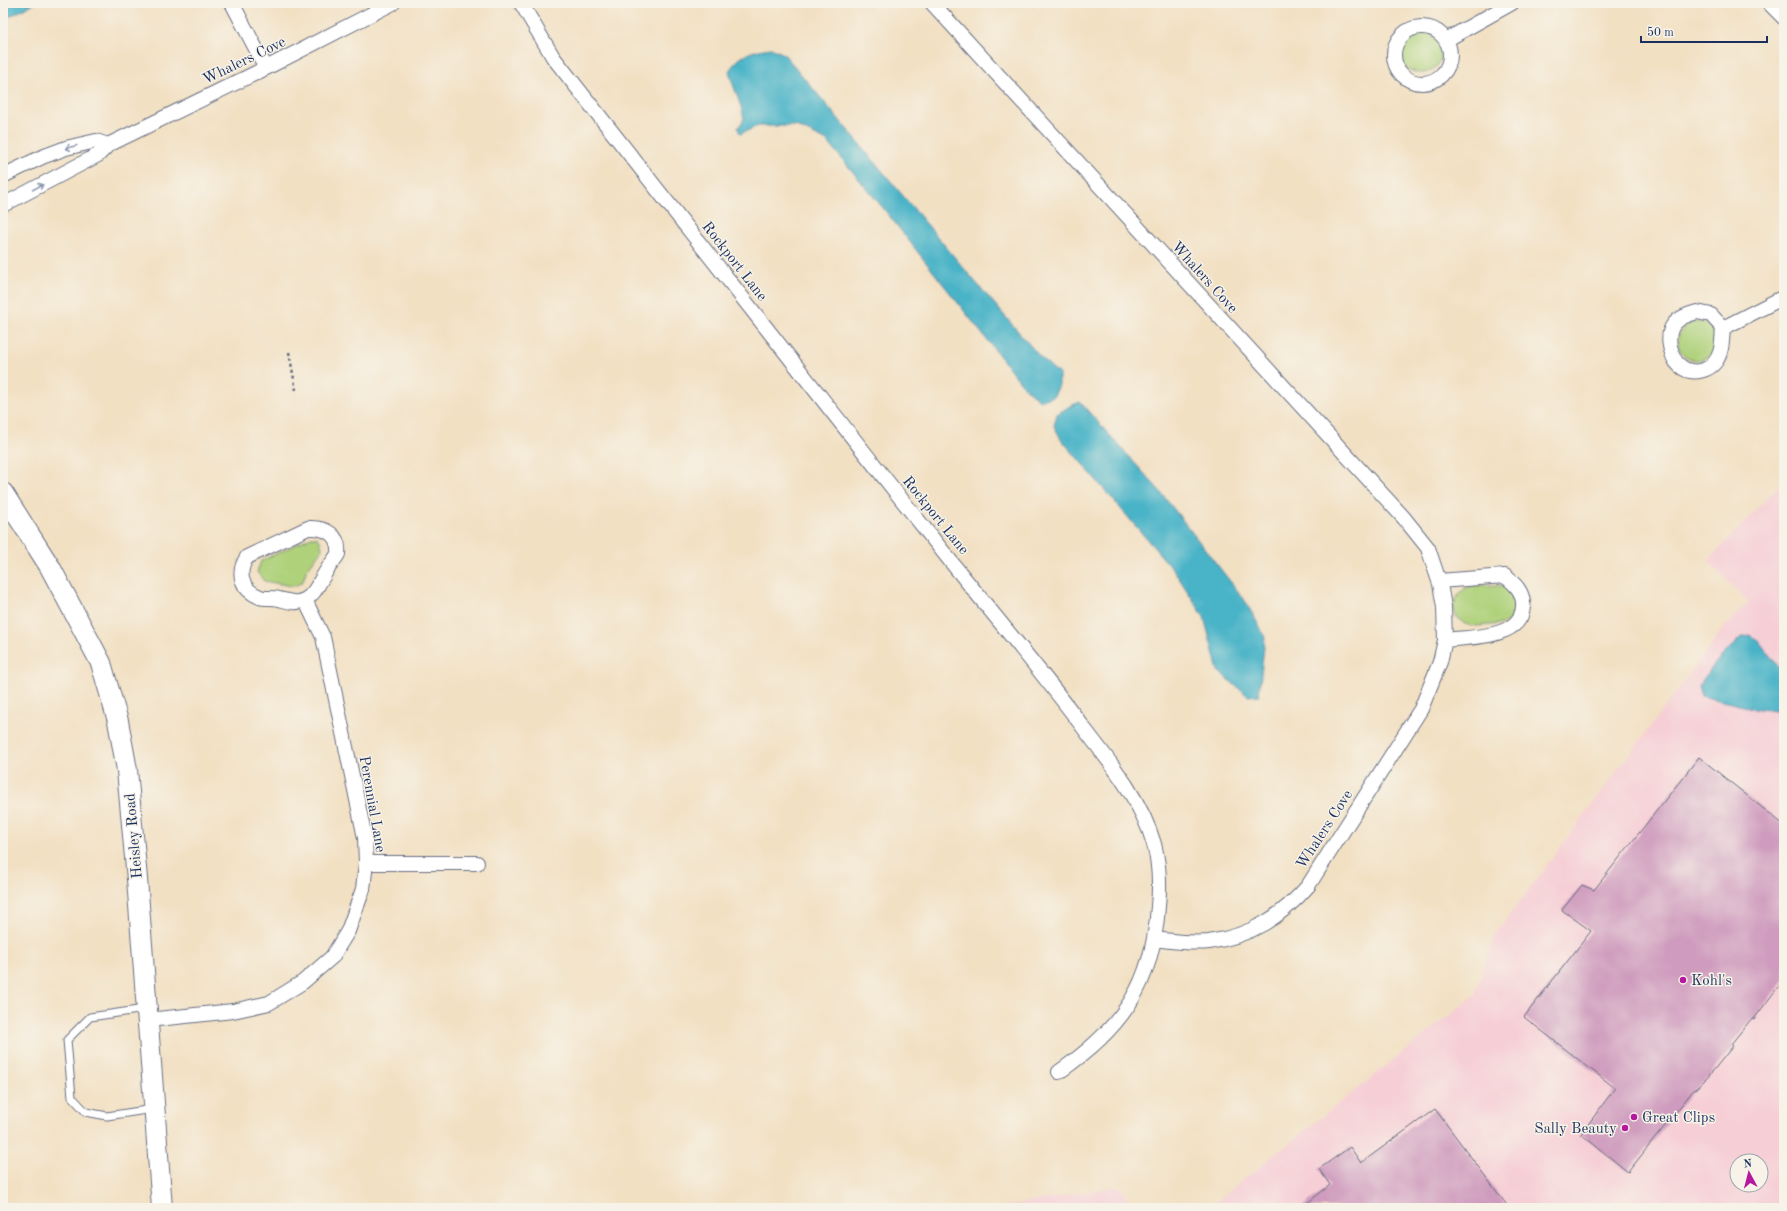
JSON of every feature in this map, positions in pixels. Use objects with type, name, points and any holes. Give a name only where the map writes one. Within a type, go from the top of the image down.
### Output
[{"type":"street","points":[[232,3],[266,68]]},
{"type":"street","name":"Whalers Cove","points":[[3,205],[98,155],[108,145],[266,68],[393,3]]},
{"type":"street","name":"Rockport Lane","points":[[521,3],[552,57],[862,450],[1062,699],[1135,798],[1154,844],[1159,885],[1154,939],[1148,966],[1130,1002],[1109,1031],[1059,1072]]},
{"type":"street","name":"Whalers Cove","points":[[932,3],[1404,518],[1428,548],[1440,581],[1444,607],[1444,640],[1440,662],[1421,709],[1308,886],[1276,917],[1247,932],[1209,942],[1154,939]]},
{"type":"street","points":[[1446,40],[1512,3]]},
{"type":"street","points":[[1770,3],[1784,18]]},
{"type":"street","points":[[1417,27],[1428,27],[1438,32],[1446,40],[1450,50],[1450,61],[1445,72],[1437,79],[1427,83],[1416,83],[1405,79],[1398,71],[1393,60],[1394,49],[1398,39],[1406,31],[1417,27]]},
{"type":"street","points":[[3,176],[42,157],[66,148],[96,141],[108,145]]},
{"type":"street","points":[[1723,328],[1784,297]]},
{"type":"street","points":[[1697,312],[1711,315],[1723,328],[1720,354],[1715,363],[1707,369],[1698,372],[1688,370],[1679,365],[1673,358],[1669,337],[1672,327],[1679,319],[1697,312]]},
{"type":"street","name":"Heisley Road","points":[[3,492],[50,568],[101,664],[118,721],[126,770],[148,1015],[162,1208]]},
{"type":"street","points":[[308,528],[331,533],[339,547],[338,554],[324,574],[316,590],[305,600],[291,602],[278,598],[261,598],[249,590],[242,582],[241,565],[247,557],[308,528]]},
{"type":"street","points":[[1440,581],[1505,576],[1518,587],[1524,602],[1523,615],[1515,625],[1503,632],[1444,640]]},
{"type":"street","name":"Perennial Lane","points":[[148,1015],[233,1011],[269,1003],[303,982],[332,957],[348,931],[363,889],[366,863],[365,838],[323,637],[305,600]]},
{"type":"street","points":[[366,863],[477,863]]},
{"type":"lane","points":[[148,1015],[90,1017],[67,1040],[72,1097],[86,1112],[107,1116],[155,1109]]},
{"type":"path","points":[[289,352],[296,390]]},
{"type":"shaded area","points":[[1784,480],[1784,1208],[1208,1208],[1475,995],[1494,936],[1723,629],[1748,602],[1708,561]]},
{"type":"shaded area","points":[[1119,1186],[1133,1208],[997,1208]]},
{"type":"green space","points":[[1421,31],[1436,37],[1442,52],[1436,67],[1421,73],[1406,67],[1400,52],[1406,37]]},
{"type":"green space","points":[[1693,322],[1701,322],[1711,327],[1715,334],[1715,348],[1711,355],[1701,360],[1693,360],[1683,355],[1681,352],[1678,345],[1678,337],[1683,327],[1686,325]]},
{"type":"green space","points":[[311,537],[317,537],[320,541],[322,549],[306,571],[303,581],[292,586],[264,581],[257,572],[261,561]]},
{"type":"green space","points":[[1497,585],[1510,587],[1516,595],[1517,603],[1510,619],[1504,624],[1475,626],[1465,624],[1457,618],[1453,607],[1460,593],[1469,587]]},
{"type":"water","points":[[3,3],[35,3],[3,20]]},
{"type":"water","points":[[771,48],[784,54],[967,272],[1041,358],[1059,374],[1059,385],[1054,396],[1040,401],[1025,388],[883,208],[827,141],[796,126],[758,126],[740,134],[738,128],[744,119],[729,71],[737,61],[747,54],[758,50]]},
{"type":"water","points":[[1080,402],[1159,490],[1244,599],[1265,636],[1259,695],[1248,696],[1218,671],[1204,617],[1175,572],[1061,439],[1054,426],[1057,414]]},
{"type":"water","points":[[1749,635],[1758,640],[1784,674],[1784,712],[1752,708],[1701,696],[1698,686],[1717,661],[1741,637]]},
{"type":"building","points":[[1699,757],[1784,825],[1784,979],[1754,1019],[1752,1018],[1731,1044],[1733,1046],[1708,1077],[1692,1092],[1628,1172],[1581,1134],[1615,1088],[1524,1017],[1591,931],[1562,910],[1582,885],[1594,890]]},
{"type":"building","points":[[1435,1109],[1509,1208],[1301,1208],[1330,1185],[1319,1169],[1350,1147],[1361,1163]]},
{"type":"place","name":"Kohl's","points":[[1683,980]]},
{"type":"place","name":"Great Clips","points":[[1634,1117]]},
{"type":"place","name":"Sally Beauty","points":[[1625,1128]]}]
